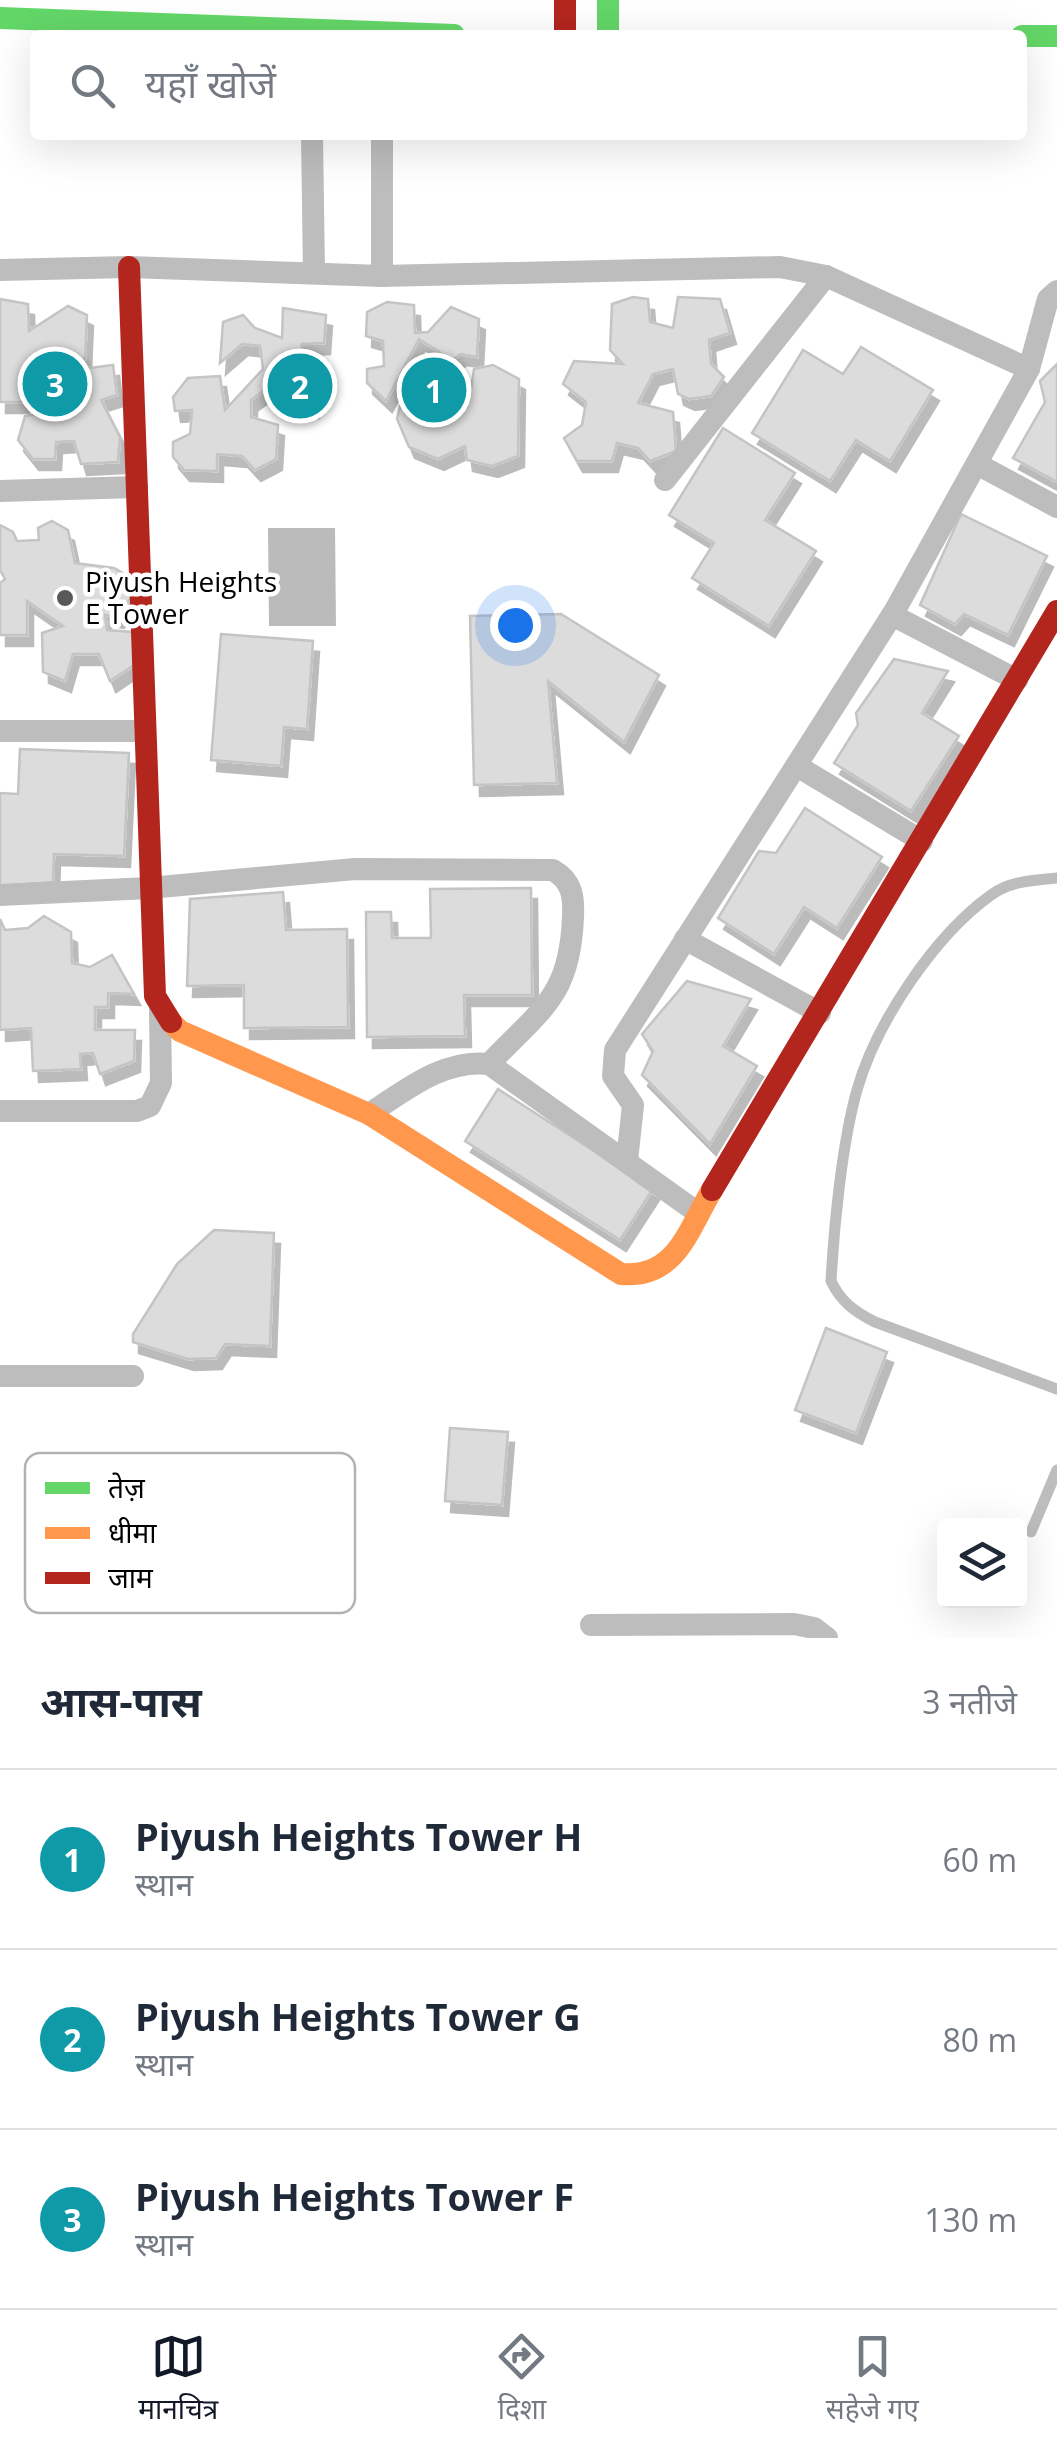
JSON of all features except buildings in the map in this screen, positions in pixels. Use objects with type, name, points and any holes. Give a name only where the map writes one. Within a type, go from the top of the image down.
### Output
[{"type":"street","points":[[565,0],[565,30]]},
{"type":"street","points":[[608,0],[608,30]]},
{"type":"street","points":[[0,18],[248,30]]},
{"type":"street","points":[[1027,36],[1057,36]]},
{"type":"street","points":[[312,140],[314,273]]},
{"type":"street","points":[[382,140],[382,276]]},
{"type":"street","points":[[0,270],[128,268],[382,276],[749,265],[826,276],[1029,369]]},
{"type":"street","points":[[0,1111],[136,1111],[150,1106],[161,1083],[160,1010],[149,888],[128,268]]},
{"type":"street","points":[[665,480],[826,276]]},
{"type":"street","points":[[628,1161],[633,1105],[613,1076],[615,1050],[892,615],[1029,369],[1048,298],[1057,291]]},
{"type":"street","points":[[978,464],[1057,507]]},
{"type":"street","points":[[0,491],[138,486]]},
{"type":"street","points":[[160,1010],[180,1031],[369,1114],[621,1274],[640,1278],[672,1264],[698,1213],[1057,611]]},
{"type":"street","points":[[892,615],[1017,680]]},
{"type":"street","points":[[0,730],[144,730]]},
{"type":"street","points":[[797,766],[922,841]]},
{"type":"street","points":[[0,895],[149,888],[355,869],[553,870],[564,876],[574,902],[567,974],[553,996],[490,1064]]},
{"type":"street","points":[[685,939],[820,1013]]},
{"type":"street","points":[[369,1114],[429,1076],[460,1064],[490,1064],[698,1213]]},
{"type":"street","points":[[0,1376],[133,1376]]},
{"type":"street","points":[[592,1625],[794,1624],[814,1628],[827,1638]]},
{"type":"lane","points":[[1057,878],[1022,882],[992,894],[939,943],[875,1046],[855,1095],[831,1281],[838,1296],[856,1313],[1057,1389]]},
{"type":"lane","points":[[1031,1532],[1057,1470]]},
{"type":"shaded area","points":[[268,528],[335,528],[336,626],[269,626]]},
{"type":"traffic: fast","points":[[608,0],[608,30]]},
{"type":"traffic: fast","points":[[0,18],[320,30]]},
{"type":"traffic: fast","points":[[1027,36],[1057,36]]},
{"type":"traffic: slow","points":[[171,1022],[180,1031],[369,1114],[621,1274],[655,1269],[668,1260],[712,1190]]},
{"type":"traffic: jam","points":[[565,0],[565,30]]},
{"type":"traffic: jam","points":[[129,267],[155,996],[171,1022]]},
{"type":"traffic: jam","points":[[712,1190],[1057,611]]},
{"type":"place","name":"Piyush Heights Tower F","points":[[55,384]]},
{"type":"place","name":"Piyush Heights Tower G","points":[[300,386]]},
{"type":"place","name":"Piyush Heights Tower H","points":[[434,390]]},
{"type":"place","name":"Piyush Heights E Tower","points":[[65,598]]}]
